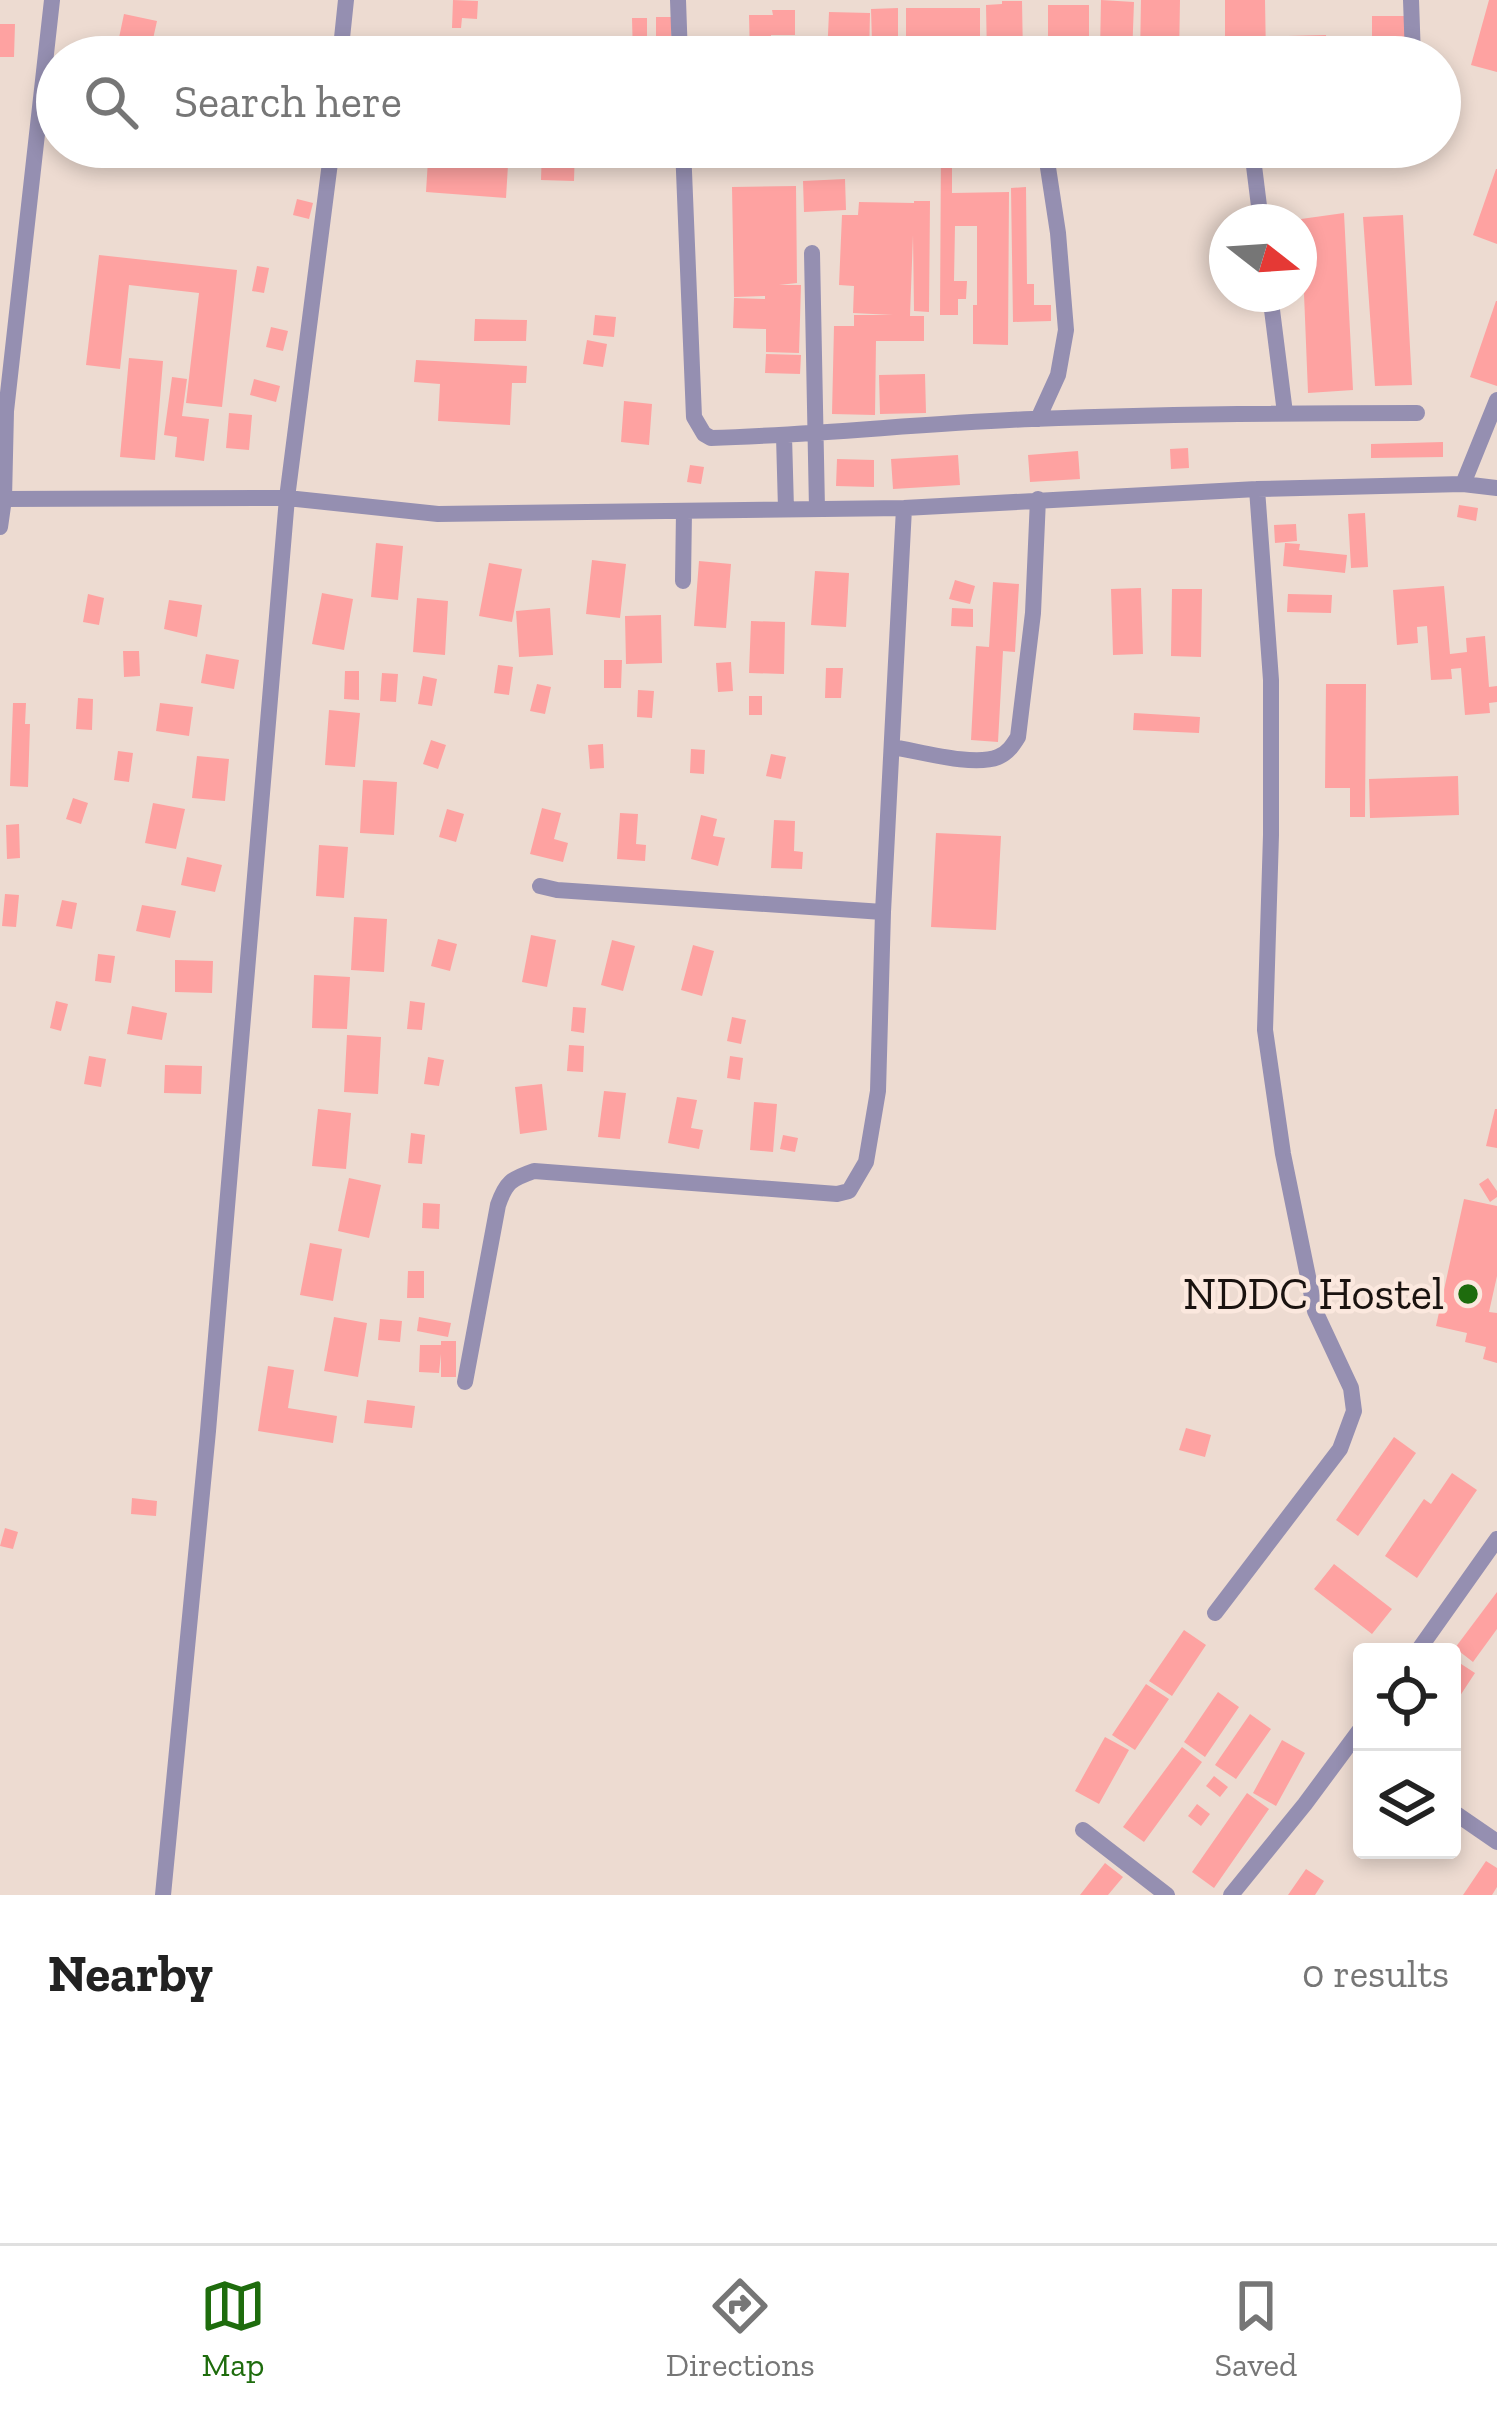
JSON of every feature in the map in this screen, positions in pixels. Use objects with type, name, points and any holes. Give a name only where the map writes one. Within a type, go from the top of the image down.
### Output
[{"type":"street","points":[[48,36],[52,0]]},
{"type":"street","points":[[342,36],[346,0]]},
{"type":"street","points":[[678,0],[679,36]]},
{"type":"street","points":[[1411,0],[1412,36]]},
{"type":"street","points":[[0,527],[3,410],[36,134]]},
{"type":"street","points":[[163,1895],[208,1431],[287,498],[329,168]]},
{"type":"street","points":[[684,168],[694,417],[711,438],[1038,419],[1417,413]]},
{"type":"street","points":[[1038,419],[1058,375],[1066,330],[1048,168]]},
{"type":"street","points":[[1254,168],[1259,204]]},
{"type":"street","points":[[812,253],[817,509]]},
{"type":"street","points":[[1272,312],[1285,413]]},
{"type":"street","points":[[1463,484],[1497,400]]},
{"type":"street","points":[[784,436],[786,509]]},
{"type":"street","points":[[4,499],[287,498],[438,514],[904,508],[1257,489],[1463,484],[1497,488]]},
{"type":"street","points":[[1215,1613],[1340,1449],[1354,1411],[1352,1388],[1315,1311],[1282,1154],[1265,1030],[1271,680],[1257,489]]},
{"type":"street","points":[[892,747],[981,760],[1009,750],[1018,736],[1033,614],[1038,499]]},
{"type":"street","points":[[465,1382],[498,1205],[505,1185],[518,1177],[534,1171],[837,1195],[849,1191],[866,1162],[878,1091],[904,508]]},
{"type":"street","points":[[682,581],[684,511]]},
{"type":"street","points":[[540,886],[883,912]]},
{"type":"street","points":[[1423,1643],[1497,1539]]},
{"type":"street","points":[[1231,1895],[1353,1745]]},
{"type":"street","points":[[1461,1817],[1497,1842]]},
{"type":"street","points":[[1082,1831],[1167,1895]]},
{"type":"building","points":[[453,0],[478,1],[477,19],[462,18],[461,28],[452,28]]},
{"type":"building","points":[[1101,0],[1134,2],[1133,36],[1100,36]]},
{"type":"building","points":[[1141,0],[1180,0],[1179,36],[1140,36]]},
{"type":"building","points":[[1225,0],[1265,0],[1266,36],[1225,36]]},
{"type":"building","points":[[1489,0],[1497,0],[1497,72],[1471,65]]},
{"type":"building","points":[[1022,1],[1023,36],[987,36],[986,5]]},
{"type":"building","points":[[1048,5],[1089,5],[1089,36],[1048,36]]},
{"type":"building","points":[[898,8],[898,36],[872,36],[871,9]]},
{"type":"building","points":[[906,8],[980,8],[980,36],[906,36]]},
{"type":"building","points":[[772,10],[795,10],[795,35],[750,36],[749,15],[773,15]]},
{"type":"building","points":[[829,12],[870,13],[869,36],[828,36]]},
{"type":"building","points":[[124,14],[157,21],[154,36],[119,36]]},
{"type":"building","points":[[1372,16],[1406,16],[1406,36],[1372,36]]},
{"type":"building","points":[[656,17],[671,17],[671,36],[656,36]]},
{"type":"building","points":[[632,18],[647,18],[647,36],[632,36]]},
{"type":"building","points":[[0,24],[15,24],[14,57],[0,57]]},
{"type":"building","points":[[428,168],[508,168],[506,198],[426,192]]},
{"type":"building","points":[[541,168],[574,168],[574,181],[541,180]]},
{"type":"building","points":[[941,168],[952,168],[952,193],[1009,192],[1008,345],[973,344],[977,226],[955,226],[954,281],[967,281],[966,299],[958,299],[958,315],[940,315]]},
{"type":"building","points":[[1497,169],[1497,244],[1473,235]]},
{"type":"building","points":[[845,179],[846,210],[804,212],[803,181]]},
{"type":"building","points":[[796,186],[797,283],[779,285],[801,285],[799,353],[766,352],[766,329],[733,328],[734,298],[765,296],[734,297],[732,187]]},
{"type":"building","points":[[1026,187],[1027,284],[1034,284],[1034,305],[1051,305],[1051,321],[1013,322],[1011,188]]},
{"type":"building","points":[[297,199],[313,203],[309,219],[293,215]]},
{"type":"building","points":[[930,201],[929,312],[914,311],[913,235],[910,316],[924,316],[924,341],[876,341],[875,415],[832,414],[834,326],[854,326],[854,315],[893,315],[853,313],[854,286],[839,285],[842,215],[858,215],[859,202]]},
{"type":"building","points":[[1344,213],[1353,390],[1308,393],[1305,312],[1317,312],[1317,217]]},
{"type":"building","points":[[1403,215],[1412,385],[1375,386],[1363,217]]},
{"type":"building","points":[[99,255],[237,270],[222,407],[186,403],[199,293],[129,285],[120,369],[86,365]]},
{"type":"building","points":[[257,266],[269,268],[264,293],[252,291]]},
{"type":"building","points":[[1497,301],[1497,386],[1470,377]]},
{"type":"building","points":[[595,315],[616,317],[614,337],[593,335]]},
{"type":"building","points":[[475,319],[527,320],[526,341],[474,341]]},
{"type":"building","points":[[271,327],[288,331],[283,351],[266,347]]},
{"type":"building","points":[[587,340],[607,344],[603,367],[583,364]]},
{"type":"building","points":[[766,354],[801,355],[800,374],[765,373]]},
{"type":"building","points":[[129,358],[163,361],[155,460],[120,457]]},
{"type":"building","points":[[416,360],[527,366],[526,383],[512,383],[510,425],[438,421],[440,384],[414,382]]},
{"type":"building","points":[[925,374],[926,413],[880,414],[879,375]]},
{"type":"building","points":[[172,377],[187,379],[182,416],[209,419],[204,461],[175,457],[177,437],[164,435]]},
{"type":"building","points":[[254,379],[280,386],[276,402],[250,395]]},
{"type":"building","points":[[624,401],[652,404],[649,445],[621,442]]},
{"type":"building","points":[[229,413],[252,415],[249,450],[226,448]]},
{"type":"building","points":[[1443,442],[1443,457],[1371,458],[1371,444]]},
{"type":"building","points":[[1188,448],[1189,468],[1171,469],[1170,449]]},
{"type":"building","points":[[1078,451],[1080,479],[1030,482],[1028,455]]},
{"type":"building","points":[[958,455],[960,485],[893,489],[891,459]]},
{"type":"building","points":[[837,459],[874,460],[874,487],[836,486]]},
{"type":"building","points":[[690,465],[704,467],[701,484],[687,482]]},
{"type":"building","points":[[1459,505],[1478,508],[1476,521],[1457,517]]},
{"type":"building","points":[[1365,513],[1368,567],[1351,568],[1348,514]]},
{"type":"building","points":[[1296,524],[1297,541],[1275,543],[1274,525]]},
{"type":"building","points":[[376,543],[403,546],[398,600],[371,597]]},
{"type":"building","points":[[1285,543],[1300,544],[1299,550],[1347,555],[1345,573],[1283,566]]},
{"type":"building","points":[[592,560],[626,564],[620,618],[586,614]]},
{"type":"building","points":[[699,561],[731,564],[726,628],[694,626]]},
{"type":"building","points":[[489,563],[522,569],[512,622],[479,616]]},
{"type":"building","points":[[815,571],[849,573],[846,627],[811,625]]},
{"type":"building","points":[[955,580],[975,586],[970,604],[949,599]]},
{"type":"building","points":[[993,582],[1019,584],[1015,652],[1003,651],[998,742],[971,740],[976,646],[989,647]]},
{"type":"building","points":[[1444,586],[1450,654],[1467,652],[1466,638],[1485,636],[1489,687],[1497,686],[1497,702],[1489,703],[1490,713],[1465,715],[1461,668],[1451,669],[1452,679],[1431,680],[1427,626],[1417,627],[1418,643],[1397,645],[1393,590]]},
{"type":"building","points":[[1141,588],[1143,654],[1113,655],[1111,589]]},
{"type":"building","points":[[1172,589],[1202,589],[1201,657],[1171,656]]},
{"type":"building","points":[[322,593],[353,599],[344,650],[312,644]]},
{"type":"building","points":[[88,594],[104,598],[99,625],[83,622]]},
{"type":"building","points":[[1288,594],[1332,595],[1331,613],[1287,612]]},
{"type":"building","points":[[417,598],[448,601],[445,655],[413,652]]},
{"type":"building","points":[[169,600],[202,605],[197,637],[164,629]]},
{"type":"building","points":[[550,608],[553,655],[519,657],[516,611]]},
{"type":"building","points":[[952,608],[973,609],[973,627],[951,626]]},
{"type":"building","points":[[661,615],[662,663],[626,664],[625,616]]},
{"type":"building","points":[[751,621],[785,622],[784,674],[749,673]]},
{"type":"building","points":[[123,651],[139,651],[140,676],[124,677]]},
{"type":"building","points":[[206,654],[239,660],[234,689],[201,683]]},
{"type":"building","points":[[604,660],[622,660],[621,688],[604,688]]},
{"type":"building","points":[[731,662],[733,691],[718,692],[716,663]]},
{"type":"building","points":[[498,665],[513,667],[509,695],[494,693]]},
{"type":"building","points":[[826,668],[843,668],[841,698],[825,698]]},
{"type":"building","points":[[345,671],[359,671],[359,700],[344,699]]},
{"type":"building","points":[[382,673],[398,674],[396,702],[380,701]]},
{"type":"building","points":[[423,676],[437,679],[432,706],[418,704]]},
{"type":"building","points":[[537,684],[551,687],[545,714],[530,711]]},
{"type":"building","points":[[1326,684],[1366,684],[1365,817],[1350,817],[1350,788],[1325,788]]},
{"type":"building","points":[[638,690],[654,691],[652,718],[637,717]]},
{"type":"building","points":[[749,696],[762,696],[762,715],[749,715]]},
{"type":"building","points":[[78,698],[93,699],[92,730],[76,729]]},
{"type":"building","points":[[13,703],[26,703],[25,724],[30,724],[28,787],[10,786]]},
{"type":"building","points":[[160,703],[193,707],[189,736],[156,731]]},
{"type":"building","points":[[329,710],[360,713],[355,767],[325,765]]},
{"type":"building","points":[[1134,713],[1200,717],[1199,733],[1133,730]]},
{"type":"building","points":[[431,740],[446,745],[438,769],[423,764]]},
{"type":"building","points":[[603,744],[604,768],[590,769],[588,745]]},
{"type":"building","points":[[691,749],[705,750],[704,774],[690,773]]},
{"type":"building","points":[[118,751],[133,753],[129,782],[114,780]]},
{"type":"building","points":[[771,754],[786,757],[781,779],[766,776]]},
{"type":"building","points":[[197,756],[229,759],[225,801],[192,798]]},
{"type":"building","points":[[1458,776],[1459,815],[1370,818],[1369,779]]},
{"type":"building","points":[[363,780],[397,782],[394,835],[360,833]]},
{"type":"building","points":[[73,798],[88,803],[81,824],[66,819]]},
{"type":"building","points":[[153,803],[185,809],[176,849],[145,843]]},
{"type":"building","points":[[542,808],[561,813],[554,839],[568,843],[563,862],[530,854]]},
{"type":"building","points":[[447,809],[464,814],[456,842],[439,837]]},
{"type":"building","points":[[620,813],[638,814],[636,844],[646,845],[645,861],[617,859]]},
{"type":"building","points":[[701,815],[717,819],[713,836],[725,838],[718,866],[691,859]]},
{"type":"building","points":[[774,820],[795,821],[794,851],[803,852],[802,869],[771,868]]},
{"type":"building","points":[[19,824],[20,858],[7,859],[6,825]]},
{"type":"building","points":[[936,833],[1001,836],[996,930],[931,927]]},
{"type":"building","points":[[319,845],[348,847],[344,898],[316,896]]},
{"type":"building","points":[[187,857],[222,865],[215,892],[181,885]]},
{"type":"building","points":[[5,894],[19,895],[16,927],[2,926]]},
{"type":"building","points":[[62,900],[77,903],[72,929],[56,926]]},
{"type":"building","points":[[142,905],[176,911],[170,938],[136,931]]},
{"type":"building","points":[[354,917],[387,919],[384,972],[351,970]]},
{"type":"building","points":[[531,935],[556,940],[547,987],[522,982]]},
{"type":"building","points":[[438,939],[457,944],[450,971],[431,966]]},
{"type":"building","points":[[612,940],[635,946],[623,991],[601,985]]},
{"type":"building","points":[[693,945],[714,951],[702,996],[681,990]]},
{"type":"building","points":[[98,954],[115,956],[111,983],[95,981]]},
{"type":"building","points":[[175,960],[213,961],[212,993],[175,992]]},
{"type":"building","points":[[314,975],[350,977],[347,1029],[312,1028]]},
{"type":"building","points":[[56,1001],[68,1004],[61,1031],[50,1028]]},
{"type":"building","points":[[410,1001],[425,1003],[422,1030],[407,1029]]},
{"type":"building","points":[[132,1006],[167,1013],[162,1040],[127,1034]]},
{"type":"building","points":[[573,1007],[586,1008],[584,1033],[571,1031]]},
{"type":"building","points":[[732,1017],[746,1020],[741,1044],[727,1041]]},
{"type":"building","points":[[347,1035],[381,1037],[378,1094],[344,1092]]},
{"type":"building","points":[[569,1045],[584,1046],[583,1072],[567,1071]]},
{"type":"building","points":[[89,1056],[106,1059],[101,1087],[84,1084]]},
{"type":"building","points":[[730,1056],[743,1058],[740,1080],[727,1078]]},
{"type":"building","points":[[428,1057],[444,1060],[439,1086],[424,1084]]},
{"type":"building","points":[[165,1065],[202,1066],[201,1094],[164,1093]]},
{"type":"building","points":[[542,1084],[547,1130],[520,1134],[515,1087]]},
{"type":"building","points":[[604,1091],[626,1093],[620,1139],[598,1137]]},
{"type":"building","points":[[677,1097],[697,1100],[691,1128],[703,1130],[699,1149],[668,1143]]},
{"type":"building","points":[[754,1102],[777,1104],[773,1152],[750,1150]]},
{"type":"building","points":[[318,1109],[351,1113],[346,1169],[312,1166]]},
{"type":"building","points":[[1497,1109],[1497,1148],[1486,1146]]},
{"type":"building","points":[[411,1133],[425,1135],[422,1164],[408,1163]]},
{"type":"building","points":[[783,1135],[798,1138],[795,1152],[780,1149]]},
{"type":"building","points":[[349,1178],[381,1185],[369,1238],[338,1231]]},
{"type":"building","points":[[1488,1178],[1497,1191],[1490,1202],[1479,1184]]},
{"type":"building","name":"NDDC Hostel","points":[[1464,1199],[1497,1206],[1497,1276],[1489,1312],[1497,1313],[1497,1363],[1483,1359],[1486,1347],[1465,1342],[1467,1333],[1436,1326]]},
{"type":"building","points":[[423,1203],[440,1204],[439,1229],[422,1228]]},
{"type":"building","points":[[310,1243],[342,1249],[333,1301],[300,1295]]},
{"type":"building","points":[[408,1271],[424,1271],[424,1298],[407,1298]]},
{"type":"building","points":[[334,1317],[367,1323],[358,1377],[324,1371]]},
{"type":"building","points":[[419,1317],[451,1323],[448,1337],[417,1331]]},
{"type":"building","points":[[380,1319],[402,1321],[400,1342],[378,1340]]},
{"type":"building","points":[[441,1341],[456,1341],[456,1377],[441,1377],[441,1354],[439,1373],[419,1372],[420,1345],[441,1345]]},
{"type":"building","points":[[268,1366],[294,1370],[288,1408],[337,1416],[333,1443],[258,1431]]},
{"type":"building","points":[[367,1400],[415,1406],[412,1428],[364,1423]]},
{"type":"building","points":[[1186,1428],[1211,1435],[1205,1457],[1179,1450]]},
{"type":"building","points":[[1394,1437],[1416,1453],[1358,1536],[1336,1520]]},
{"type":"building","points":[[1452,1473],[1477,1490],[1417,1578],[1385,1556],[1424,1499],[1431,1504]]},
{"type":"building","points":[[132,1498],[157,1501],[156,1516],[131,1514]]},
{"type":"building","points":[[5,1528],[18,1532],[13,1549],[0,1546]]},
{"type":"building","points":[[1334,1564],[1392,1609],[1372,1634],[1314,1589]]},
{"type":"building","points":[[1497,1592],[1497,1629],[1473,1662],[1461,1653],[1459,1643]]},
{"type":"building","points":[[1184,1630],[1206,1645],[1172,1696],[1149,1681]]},
{"type":"building","points":[[1461,1664],[1475,1673],[1461,1694]]},
{"type":"building","points":[[1146,1684],[1169,1699],[1135,1750],[1112,1735]]},
{"type":"building","points":[[1218,1692],[1239,1707],[1205,1757],[1184,1742]]},
{"type":"building","points":[[1250,1714],[1271,1729],[1236,1779],[1215,1765]]},
{"type":"building","points":[[1105,1737],[1129,1750],[1099,1804],[1075,1791]]},
{"type":"building","points":[[1282,1740],[1305,1753],[1276,1806],[1253,1793]]},
{"type":"building","points":[[1182,1747],[1202,1762],[1144,1842],[1123,1827]]},
{"type":"building","points":[[1214,1776],[1228,1787],[1220,1797],[1206,1786]]},
{"type":"building","points":[[1247,1793],[1269,1809],[1214,1888],[1192,1872]]},
{"type":"building","points":[[1197,1804],[1210,1814],[1201,1826],[1188,1816]]},
{"type":"building","points":[[1486,1861],[1497,1868],[1492,1895],[1463,1895]]},
{"type":"building","points":[[1105,1863],[1123,1877],[1108,1895],[1080,1895]]},
{"type":"building","points":[[1306,1869],[1324,1881],[1315,1895],[1288,1895]]},
{"type":"place","name":"NDDC Hostel","points":[[1468,1294]]}]
